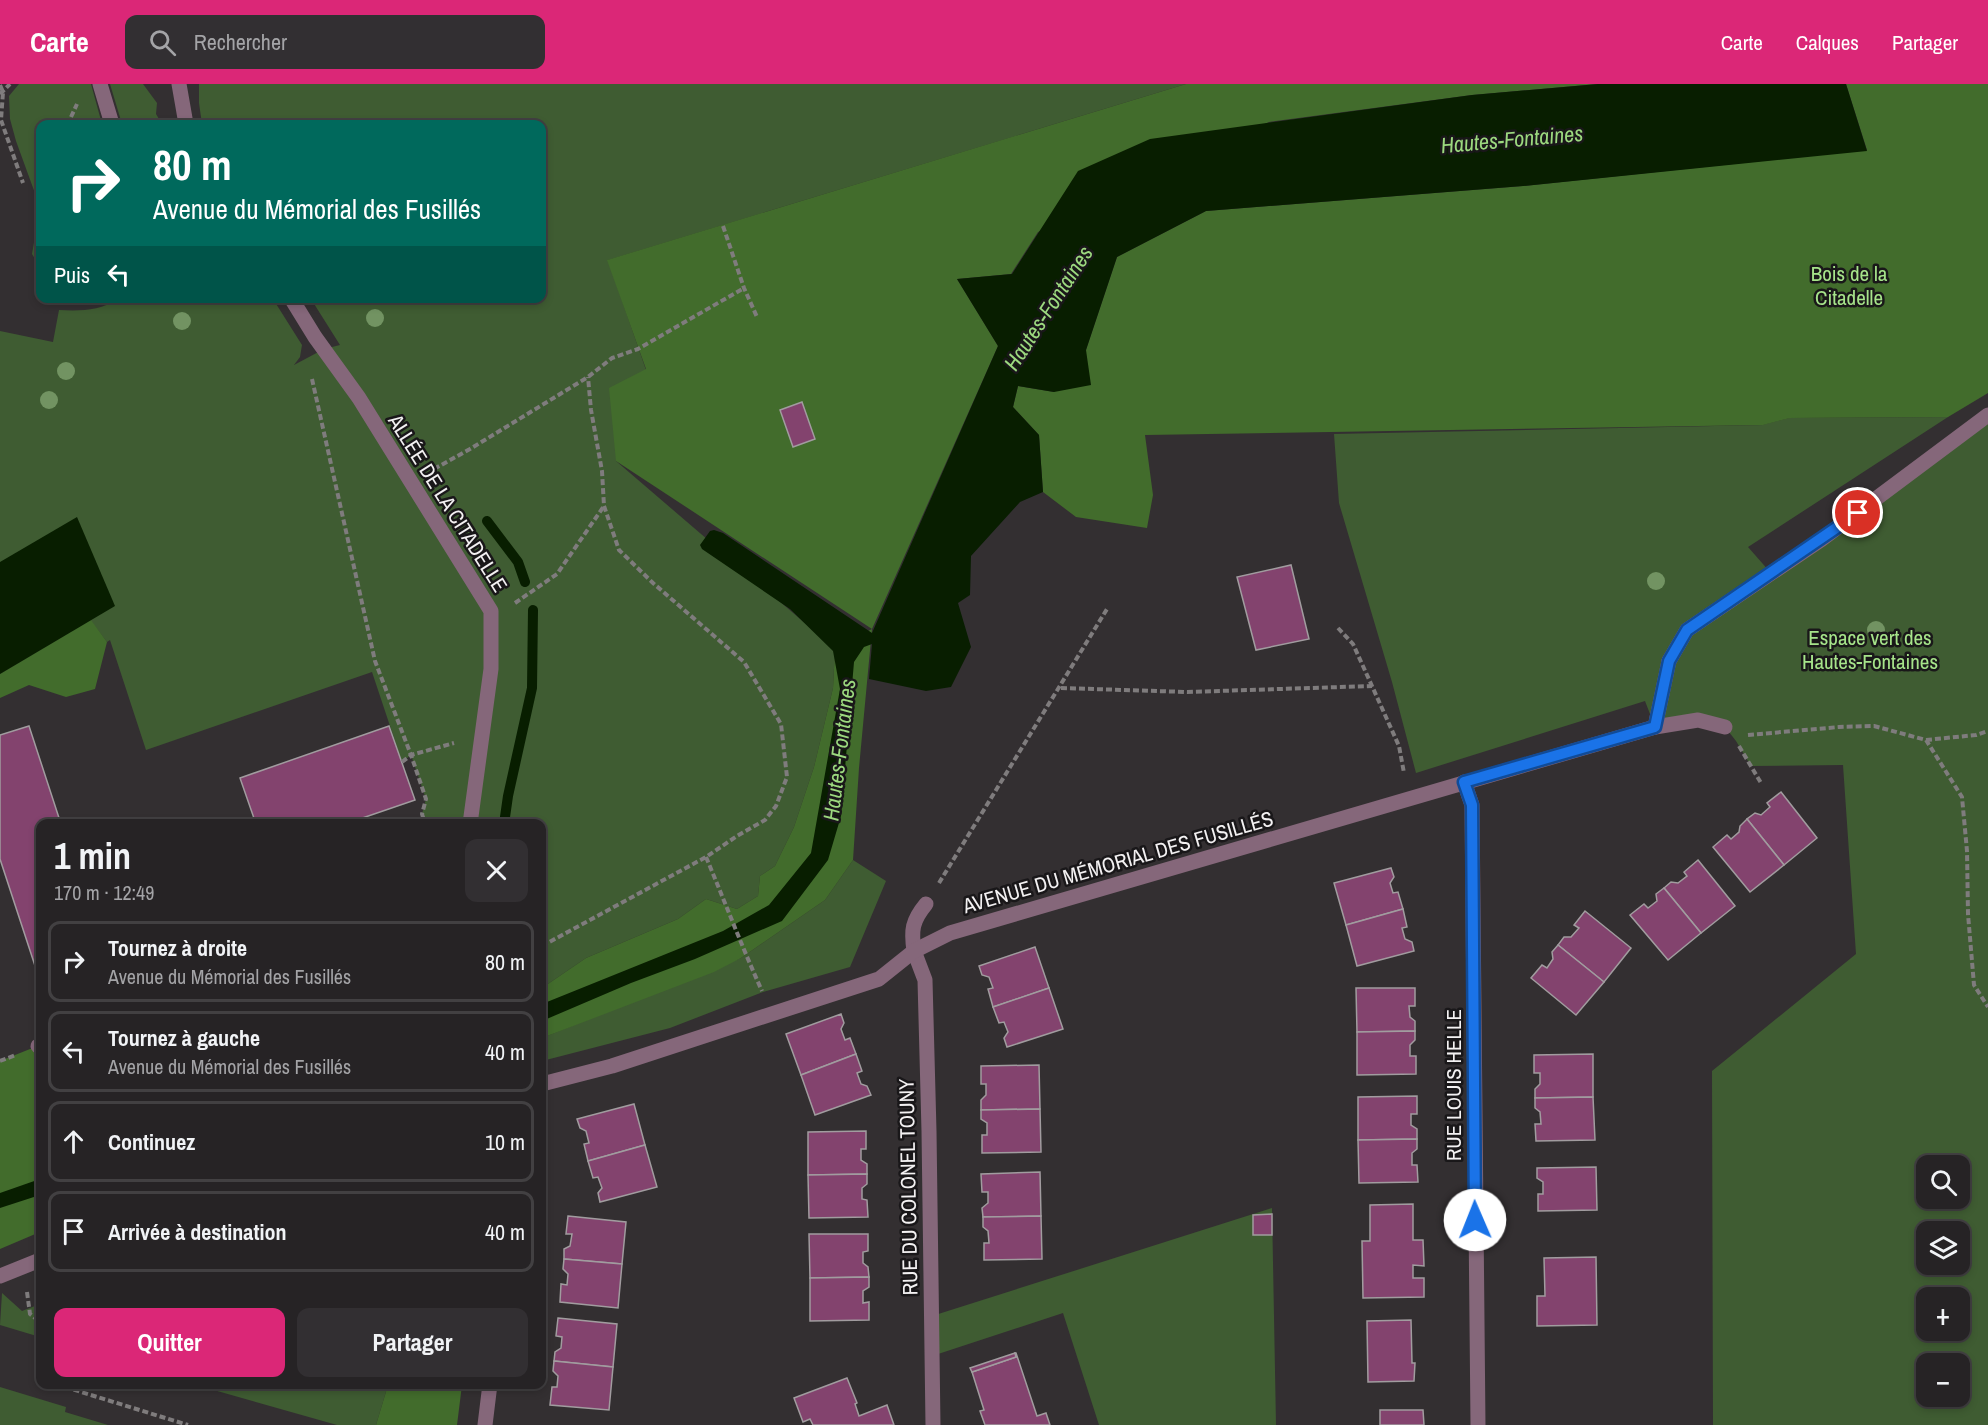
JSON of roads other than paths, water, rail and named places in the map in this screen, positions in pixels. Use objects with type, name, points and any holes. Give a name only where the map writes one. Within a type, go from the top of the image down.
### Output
[{"type":"street","points":[[100,84],[111,120]]},
{"type":"street","points":[[178,84],[185,120]]},
{"type":"street","name":"ALLÉE DE LA CITADELLE","points":[[294,303],[315,337],[359,398],[491,611],[491,669],[471,819]]},
{"type":"street","points":[[1655,727],[1669,661],[1687,630],[1822,538],[1988,415]]},
{"type":"street","name":"AVENUE DU MÉMORIAL DES FUSILLÉS","points":[[546,1083],[612,1066],[879,980],[914,951],[950,933],[1655,727],[1698,720],[1725,727]]},
{"type":"street","name":"RUE LOUIS HELLE","points":[[1464,782],[1472,805],[1478,1425]]},
{"type":"street","points":[[914,951],[912,936],[915,917],[926,904]]},
{"type":"street","name":"RUE DU COLONEL TOUNY","points":[[914,951],[925,980],[933,1425]]},
{"type":"street","points":[[0,1276],[36,1262]]},
{"type":"street","points":[[484,1425],[488,1389]]},
{"type":"water","name":"Hautes-Fontaines","points":[[1598,84],[1846,84],[1867,151],[1523,186],[1206,211],[1117,257],[1086,350],[1091,385],[1054,392],[1018,386],[1013,407],[1039,435],[1043,492],[1020,502],[971,556],[970,595],[958,603],[971,647],[951,687],[926,691],[869,679],[872,644],[864,647],[854,662],[841,816],[828,860],[782,921],[546,1019],[546,1002],[723,931],[769,905],[811,853],[840,689],[833,651],[790,609],[702,549],[700,545],[710,531],[723,533],[872,633],[998,346],[957,279],[1012,274],[1078,171],[1150,139],[1472,95]]},
{"type":"water","points":[[77,517],[115,606],[0,674],[0,562]]},
{"type":"water","points":[[36,1180],[36,1196],[0,1208],[0,1193]]},
{"type":"waterway","points":[[487,521],[518,562],[525,582]]},
{"type":"waterway","points":[[505,819],[532,688],[533,610]]},
{"type":"park label","name":"Bois de la Citadelle","points":[[1849,285]]},
{"type":"park label","name":"Espace vert des Hautes-Fontaines","points":[[1870,649]]}]
